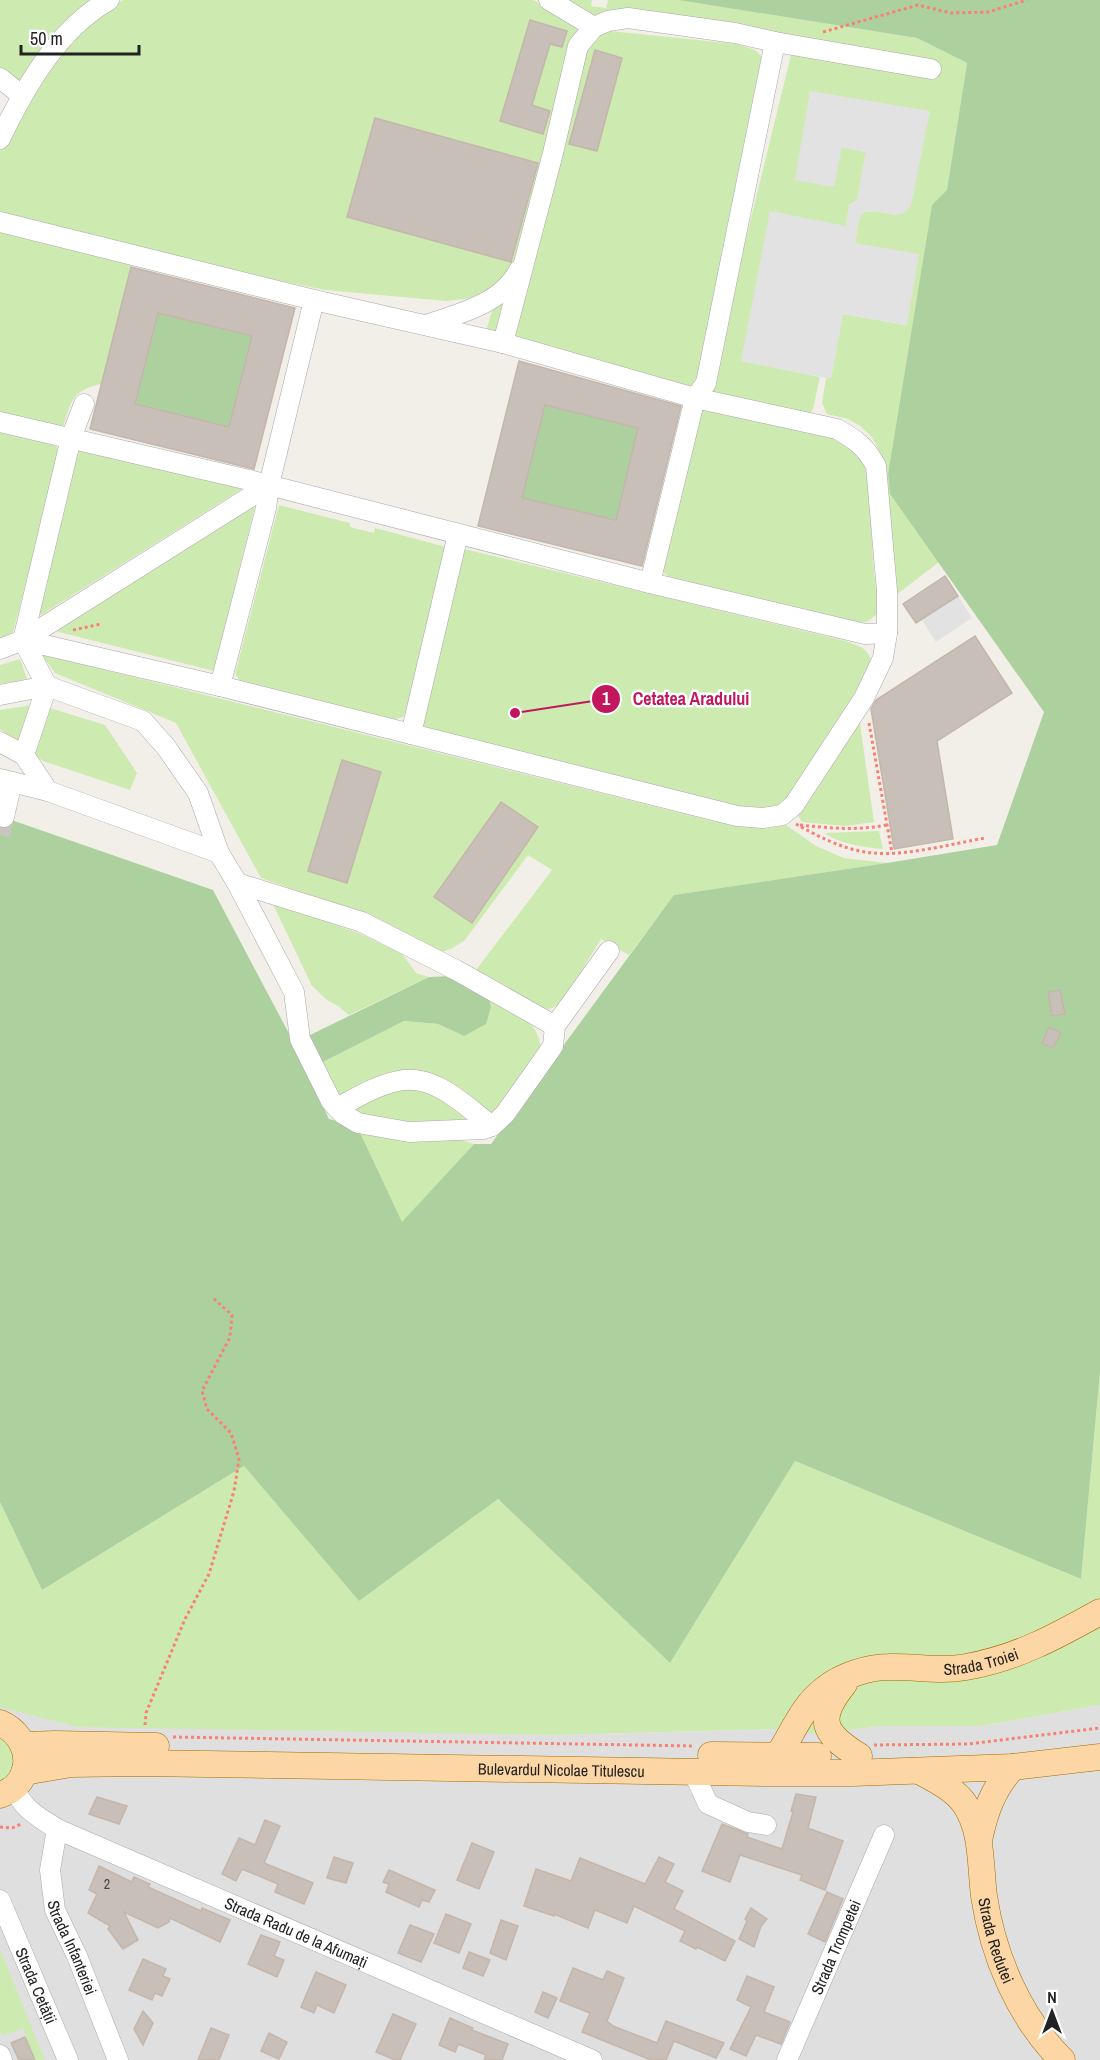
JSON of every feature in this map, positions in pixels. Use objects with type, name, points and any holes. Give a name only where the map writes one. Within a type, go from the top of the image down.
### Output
[{"type":"main road","name":"Strada Troiei","points":[[778,1755],[803,1713],[825,1688],[853,1674],[889,1667],[929,1670],[963,1668],[999,1661],[1032,1649],[1100,1612]]},
{"type":"main road","points":[[849,1750],[834,1738],[825,1719],[828,1705],[853,1674]]},
{"type":"main road","points":[[0,1723],[17,1733],[24,1745],[27,1758],[8,1791]]},
{"type":"main road","name":"Bulevardul Nicolae Titulescu","points":[[24,1745],[778,1755],[849,1750],[927,1755],[1100,1739]]},
{"type":"main road","name":"Bulevardul Nicolae Titulescu","points":[[8,1791],[42,1770],[55,1765],[140,1763],[767,1773],[1013,1767],[1100,1757]]},
{"type":"main road","points":[[979,1840],[990,1799],[1013,1767]]},
{"type":"main road","points":[[920,1771],[939,1782],[964,1803],[979,1840]]},
{"type":"main road","name":"Strada Redutei","points":[[979,1840],[984,1898],[1004,1969],[1016,1997],[1035,2029],[1062,2060]]},
{"type":"street","points":[[0,139],[21,95],[74,26],[110,0]]},
{"type":"street","points":[[549,0],[594,27]]},
{"type":"street","points":[[503,343],[578,46],[594,27],[608,21],[628,18],[735,33],[784,44],[931,69]]},
{"type":"street","points":[[650,583],[695,398],[706,383],[784,44]]},
{"type":"street","points":[[0,78],[21,95]]},
{"type":"street","points":[[0,222],[314,300],[503,343],[695,398],[837,429],[853,438],[867,450],[876,466],[887,591],[887,633],[883,658],[864,698],[794,805],[790,820],[737,816],[220,686],[23,640]]},
{"type":"street","points":[[425,326],[466,311],[505,289],[516,277],[525,257]]},
{"type":"street","points":[[220,686],[266,508],[269,485],[314,300]]},
{"type":"street","points":[[24,755],[47,686],[23,640],[71,438],[84,404]]},
{"type":"street","points":[[0,422],[269,485],[650,583],[865,634],[887,633]]},
{"type":"street","points":[[0,649],[23,640],[269,485]]},
{"type":"street","points":[[411,734],[458,534]]},
{"type":"street","points":[[0,695],[47,686],[143,721],[166,747],[198,793],[219,853],[294,992],[300,1039],[331,1101],[343,1114],[358,1123],[409,1132],[484,1129],[492,1126],[505,1114],[553,1046],[555,1026],[609,951]]},
{"type":"street","points":[[0,742],[24,755],[48,790]]},
{"type":"street","points":[[4,817],[6,780],[48,790],[219,853]]},
{"type":"street","points":[[237,883],[362,922],[456,970],[555,1026]]},
{"type":"street","points":[[337,1108],[383,1086],[413,1079],[428,1082],[443,1089],[492,1126]]},
{"type":"street","points":[[697,1780],[708,1804],[748,1822],[766,1825]]},
{"type":"street","name":"Strada Radu de la Afumați","points":[[8,1791],[31,1812],[57,1829],[592,2060]]},
{"type":"street","name":"Strada Infanteriei","points":[[57,1829],[50,1870],[55,1910],[77,1956],[118,2060]]},
{"type":"street","name":"Strada Trompetei","points":[[788,2060],[884,1835]]},
{"type":"street","name":"Strada Cetății","points":[[0,1887],[3,1905],[68,2060]]},
{"type":"street","points":[[0,2055],[2,2060]]},
{"type":"path","points":[[784,44],[918,5],[951,13],[988,12],[1027,0]]},
{"type":"path","points":[[76,607],[85,654]]},
{"type":"path","points":[[864,698],[892,853]]},
{"type":"path","points":[[790,820],[838,829],[867,829],[887,825]]},
{"type":"path","points":[[790,820],[825,840],[871,853],[892,853],[985,838]]},
{"type":"path","points":[[145,1729],[146,1713],[185,1619],[209,1574],[234,1491],[238,1459],[231,1432],[207,1409],[202,1391],[230,1338],[232,1316],[213,1298]]},
{"type":"path","points":[[849,1750],[968,1744],[1100,1728]]},
{"type":"path","points":[[168,1737],[700,1746]]},
{"type":"shaded area","points":[[810,91],[930,111],[911,206],[902,214],[896,215],[875,211],[864,212],[859,218],[855,243],[919,254],[907,325],[843,314],[831,379],[741,361],[770,211],[846,226],[849,205],[857,200],[866,152],[842,147],[834,187],[795,180]]},
{"type":"shaded area","points":[[958,596],[972,618],[936,642],[922,620]]},
{"type":"shaded area","points":[[1100,1705],[1100,2060],[0,2060],[0,1707],[332,1730],[556,1735],[778,1729],[816,1734],[882,1726],[981,1726]]},
{"type":"green space","points":[[0,0],[98,0],[19,83],[0,69]]},
{"type":"green space","points":[[123,0],[533,0],[568,18],[581,28],[520,258],[511,274],[483,297],[446,301],[325,290],[181,261],[0,217],[0,152],[25,99],[75,34]]},
{"type":"green space","points":[[559,0],[592,0],[591,6],[606,8],[608,0],[678,0],[917,38],[967,63],[947,191],[932,206],[888,474],[890,494],[939,562],[891,599],[881,454],[872,437],[860,426],[848,419],[827,414],[822,403],[826,378],[831,378],[843,314],[906,325],[855,243],[859,218],[864,212],[875,211],[896,215],[930,111],[842,147],[866,152],[857,200],[849,205],[846,226],[742,361],[820,377],[813,409],[809,415],[708,394],[791,55],[774,37],[585,15]]},
{"type":"green space","points":[[678,0],[1100,0],[1100,1372],[1081,1579],[795,1461],[670,1663],[498,1499],[359,1601],[244,1466],[42,1590],[0,1502],[0,816],[213,890],[294,1043],[329,1119],[357,1126],[402,1222],[474,1144],[491,1144],[674,895],[997,845],[1044,712],[890,494],[888,474],[932,205],[947,190],[967,63],[917,38]]},
{"type":"green space","points":[[610,31],[737,44],[755,50],[764,59],[703,377],[692,389],[517,339],[512,333],[589,42],[597,35]],"holes":[[[595,50],[622,58],[596,151],[570,144]]]},
{"type":"green space","points":[[0,229],[131,265],[101,384],[90,387],[77,395],[61,433],[0,418]]},
{"type":"green space","points":[[508,298],[499,335],[486,331],[492,311]]},
{"type":"green space","points":[[158,313],[252,336],[229,427],[135,404]]},
{"type":"green space","points":[[545,405],[638,428],[616,520],[522,498]]},
{"type":"green space","points":[[700,409],[835,437],[864,458],[868,474],[874,573],[879,603],[877,614],[868,621],[857,624],[671,579],[664,573],[662,566]]},
{"type":"green space","points":[[0,431],[50,443],[57,447],[59,456],[13,632],[0,642]]},
{"type":"green space","points":[[76,448],[242,489],[33,620]]},
{"type":"green space","points":[[279,505],[350,523],[350,527],[374,533],[375,528],[446,547],[413,700],[403,717],[388,721],[241,682],[235,674]]},
{"type":"green space","points":[[255,506],[214,671],[55,631]]},
{"type":"green space","points":[[464,549],[842,640],[865,650],[870,660],[870,675],[790,800],[773,810],[755,812],[419,728]]},
{"type":"green space","points":[[41,654],[717,822],[758,827],[786,825],[816,846],[844,858],[887,863],[675,895],[629,955],[601,939],[561,1004],[549,1009],[536,1007],[473,974],[552,870],[528,855],[465,940],[439,953],[354,911],[261,878],[176,723],[55,673]],"holes":[[[342,760],[381,772],[347,883],[308,871]],[[501,802],[538,827],[435,897]]]},
{"type":"green space","points":[[20,659],[27,679],[0,684],[0,665]]},
{"type":"green space","points":[[32,705],[20,742],[0,729],[0,710]]},
{"type":"green space","points":[[50,708],[105,725],[137,773],[130,790],[43,761],[36,756],[36,747]]},
{"type":"green space","points":[[859,717],[874,822],[845,826],[802,822],[798,816],[800,808]]},
{"type":"green space","points":[[879,831],[883,849],[844,842],[825,833]]},
{"type":"green space","points":[[272,902],[361,934],[402,954],[416,973],[429,977],[349,1015],[312,986]]},
{"type":"green space","points":[[452,976],[488,996],[491,1007],[486,1024],[464,1036],[438,1024],[404,1021],[321,1063],[308,1036],[429,977]]},
{"type":"green space","points":[[486,995],[516,1011],[532,1025],[540,1044],[540,1056],[491,1119],[400,1074],[335,1097],[321,1063],[404,1021],[438,1024],[464,1036]]},
{"type":"green space","points":[[419,1085],[483,1125],[396,1125],[345,1110],[388,1088]]},
{"type":"green space","points":[[357,1126],[444,1135],[474,1144],[402,1223]]},
{"type":"green space","points":[[1100,1372],[1100,1705],[981,1726],[882,1726],[816,1734],[778,1729],[556,1735],[77,1727],[0,1707],[0,1502],[42,1590],[244,1466],[359,1601],[498,1499],[670,1663],[795,1461],[1081,1579]]},
{"type":"green space","points":[[0,1734],[11,1742],[16,1766],[0,1785]]},
{"type":"green space","points":[[0,1949],[45,2060],[35,2060],[23,2028],[3,2036],[0,2030]]},
{"type":"building","points":[[530,20],[567,31],[562,47],[550,44],[532,105],[550,111],[543,134],[500,121]]},
{"type":"building","points":[[595,50],[622,58],[597,151],[569,144]]},
{"type":"building","points":[[375,118],[538,163],[511,262],[347,217]]},
{"type":"building","points":[[131,267],[295,308],[254,469],[90,429]],"holes":[[[158,313],[252,336],[229,427],[135,404]]]},
{"type":"building","points":[[519,361],[681,406],[642,566],[478,526]],"holes":[[[545,405],[638,428],[616,520],[522,498]]]},
{"type":"building","points":[[945,576],[958,596],[916,623],[903,604]]},
{"type":"building","points":[[975,636],[1012,693],[937,741],[953,839],[894,849],[871,709],[876,700]]},
{"type":"building","points":[[342,760],[381,772],[347,883],[308,871]]},
{"type":"building","points":[[501,802],[538,827],[472,923],[434,897]]},
{"type":"building","points":[[1060,990],[1065,1014],[1052,1016],[1048,992]]},
{"type":"building","points":[[1049,1027],[1061,1033],[1053,1048],[1042,1043]]},
{"type":"building","points":[[796,1794],[816,1797],[808,1828],[843,1841],[825,1890],[800,1880],[802,1875],[740,1855],[730,1882],[702,1871],[722,1824],[748,1834],[747,1837],[782,1849]]},
{"type":"building","points":[[97,1797],[127,1806],[119,1824],[89,1814]]},
{"type":"building","points":[[265,1820],[280,1826],[264,1863],[313,1883],[304,1904],[275,1892],[278,1884],[242,1869],[236,1881],[222,1874],[239,1838],[255,1845]]},
{"type":"building","points":[[472,1843],[494,1852],[479,1889],[457,1880]]},
{"type":"building","points":[[334,1857],[353,1863],[346,1883],[327,1878]]},
{"type":"building","points":[[659,1857],[674,1864],[665,1882],[683,1891],[674,1909],[735,1941],[725,1961],[680,1941],[685,1931],[634,1906],[627,1923],[595,1910],[588,1928],[554,1914],[554,1916],[524,1906],[536,1869],[571,1881],[580,1858],[645,1884]]},
{"type":"building","points":[[99,1866],[132,1882],[134,1877],[150,1884],[148,1887],[201,1911],[202,1908],[230,1920],[220,1942],[170,1918],[169,1922],[158,1928],[124,1912],[138,1940],[123,1949],[108,1929],[110,1926],[88,1913],[97,1894],[89,1890]]},
{"type":"building","points":[[389,1870],[435,1890],[429,1902],[422,1900],[419,1907],[386,1892],[389,1884],[383,1882]]},
{"type":"building","points":[[827,1892],[843,1899],[825,1942],[808,1934]]},
{"type":"building","points":[[751,1908],[767,1919],[761,1926],[754,1947],[739,1939]]},
{"type":"building","points":[[446,1914],[471,1924],[459,1953],[434,1943]]},
{"type":"building","points":[[501,1920],[518,1926],[506,1960],[490,1953]]},
{"type":"building","points":[[410,1925],[434,1934],[421,1962],[398,1953]]},
{"type":"building","points":[[261,1935],[280,1942],[274,1956],[284,1960],[277,1977],[248,1964]]},
{"type":"building","points":[[469,1952],[490,1960],[483,1976],[463,1968]]},
{"type":"building","points":[[143,1959],[166,1969],[163,1976],[170,1979],[162,1996],[155,1993],[152,2000],[129,1990]]},
{"type":"building","points":[[573,1968],[603,1980],[607,1971],[624,1978],[607,2021],[613,2026],[657,2043],[666,2021],[724,2043],[716,2058],[674,2041],[666,2060],[651,2060],[582,2032],[590,2013],[560,2001]]},
{"type":"building","points":[[316,1972],[346,1985],[334,2013],[317,2005],[314,2013],[301,2007]]},
{"type":"building","points":[[747,1976],[774,1987],[764,2012],[790,2022],[781,2044],[756,2035],[746,2056],[730,2049],[751,2007],[737,2000]]},
{"type":"building","points":[[543,1992],[557,1998],[548,2018],[535,2012]]},
{"type":"building","points":[[143,2011],[153,2023],[143,2045],[134,2029]]},
{"type":"building","points":[[393,2014],[416,2024],[400,2060],[376,2052]]},
{"type":"building","points":[[450,2018],[473,2028],[472,2030],[508,2044],[502,2060],[484,2060],[486,2055],[458,2044],[455,2052],[439,2045]]},
{"type":"building","points":[[211,2028],[229,2035],[219,2060],[198,2060]]},
{"type":"building","points":[[269,2033],[287,2042],[279,2059],[261,2051]]},
{"type":"building","points":[[25,2037],[35,2060],[19,2060],[11,2043]]},
{"type":"tunnel","points":[[0,835],[4,817]]},
{"type":"place","name":"Cetatea Aradului","points":[[515,713]]}]
